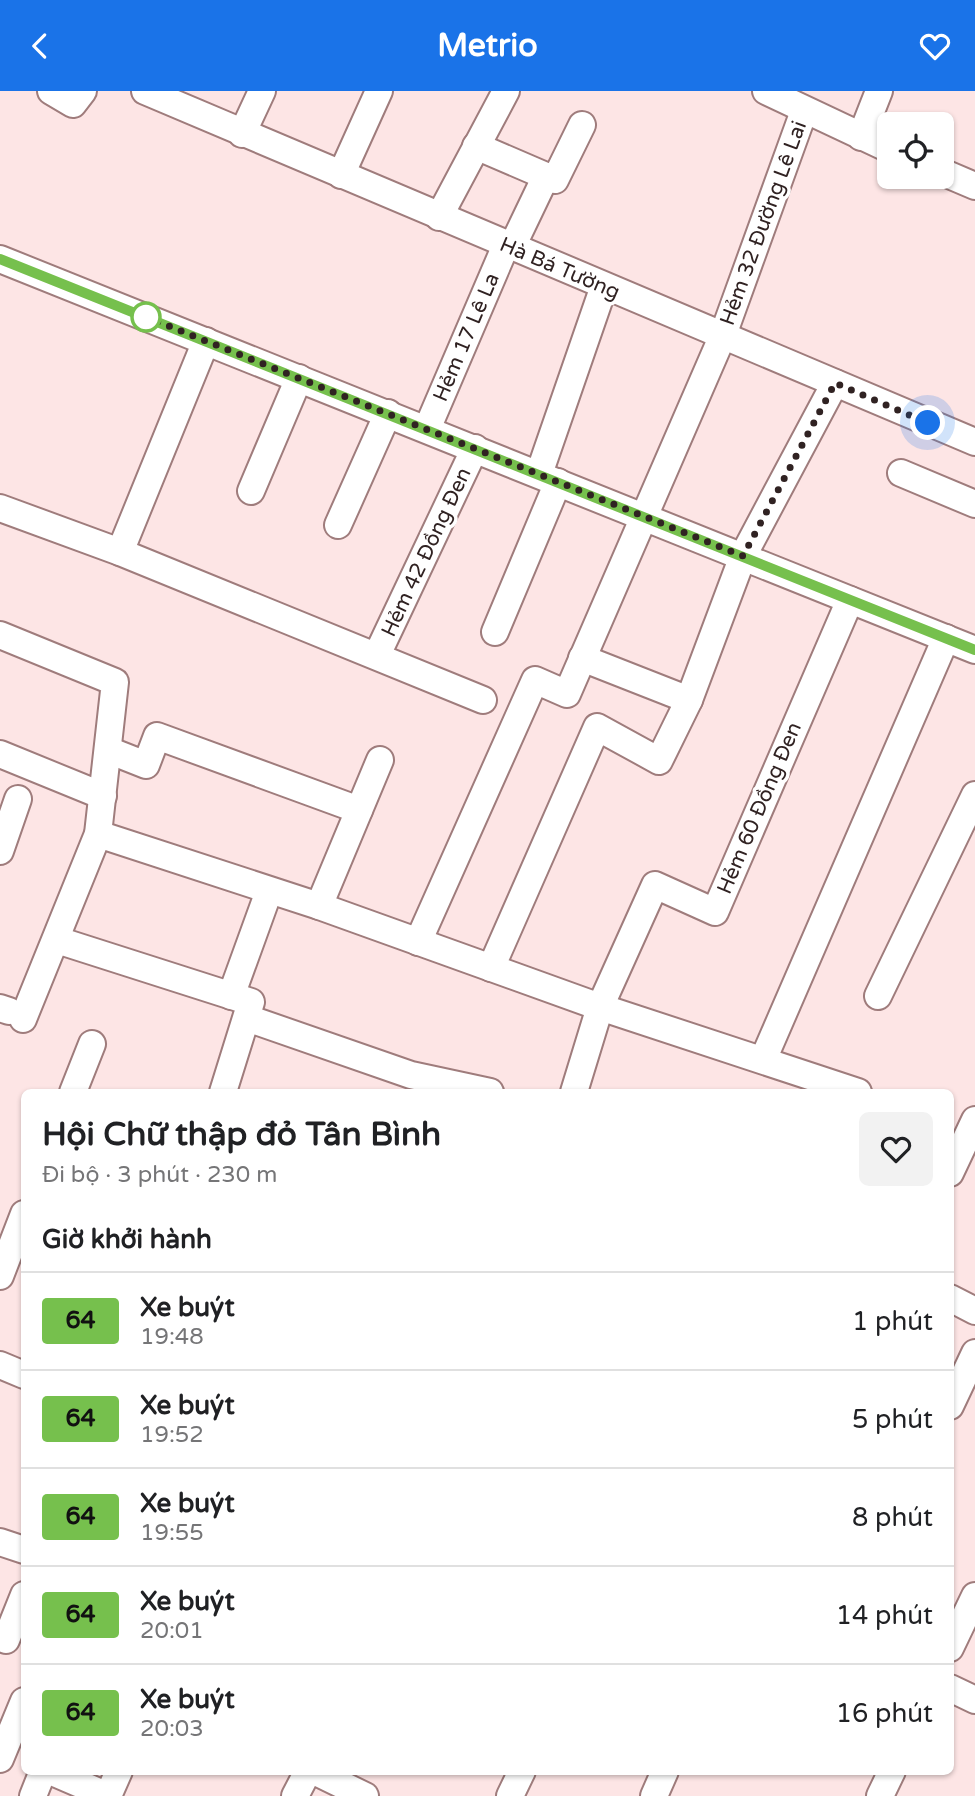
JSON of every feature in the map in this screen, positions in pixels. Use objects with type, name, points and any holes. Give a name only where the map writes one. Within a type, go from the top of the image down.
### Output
[{"type":"street","points":[[51,91],[73,104],[83,91]]},
{"type":"street","name":"Hà Bá Tường","points":[[145,91],[975,442]]},
{"type":"street","points":[[242,134],[262,91]]},
{"type":"street","points":[[341,175],[379,91]]},
{"type":"street","points":[[439,217],[506,91]]},
{"type":"street","points":[[860,137],[879,91]]},
{"type":"street","points":[[788,99],[877,144]]},
{"type":"street","name":"Hẻm 32 Đường Lê Lai","points":[[418,942],[535,680],[566,694],[645,517],[723,335],[788,99]]},
{"type":"street","points":[[476,146],[555,180],[582,125]]},
{"type":"street","name":"Hẻm 17 Lê La","points":[[426,429],[509,246],[546,176]]},
{"type":"street","points":[[954,176],[975,186]]},
{"type":"street","points":[[0,259],[850,600],[966,642],[763,1060]]},
{"type":"street","points":[[495,632],[549,478],[604,286]]},
{"type":"street","points":[[120,552],[206,341]]},
{"type":"street","points":[[251,491],[299,378]]},
{"type":"street","points":[[491,968],[597,727],[659,761],[689,700],[743,556],[835,383]]},
{"type":"street","points":[[338,525],[388,413]]},
{"type":"street","name":"Hẻm 42 Đồng Đen","points":[[377,655],[475,448]]},
{"type":"street","points":[[901,473],[975,504]]},
{"type":"street","points":[[0,507],[120,552],[484,700]]},
{"type":"street","name":"Hẻm 60 Đồng Đen","points":[[600,1007],[655,885],[715,912],[850,600]]},
{"type":"street","points":[[0,635],[115,682],[98,834],[57,940],[10,1013]]},
{"type":"street","points":[[582,658],[689,700]]},
{"type":"street","points":[[108,750],[146,765],[157,736],[359,810]]},
{"type":"street","points":[[0,754],[103,796]]},
{"type":"street","points":[[319,906],[380,760]]},
{"type":"street","points":[[878,996],[975,795]]},
{"type":"street","points":[[0,851],[18,799]]},
{"type":"street","points":[[98,834],[319,906],[600,1007],[849,1089]]},
{"type":"street","points":[[231,996],[270,891]]},
{"type":"street","points":[[57,940],[251,1002],[224,1089]]},
{"type":"street","points":[[575,1089],[600,1007]]},
{"type":"street","points":[[247,1018],[411,1075],[476,1089]]},
{"type":"street","points":[[74,1089],[92,1044]]},
{"type":"street","points":[[954,1160],[964,1129]]},
{"type":"street","points":[[0,1276],[21,1222]]},
{"type":"street","points":[[954,1301],[975,1311]]},
{"type":"street","points":[[954,1398],[975,1353]]},
{"type":"street","points":[[0,1365],[21,1374]]},
{"type":"street","points":[[0,1542],[21,1549]]},
{"type":"street","points":[[954,1640],[975,1596]]},
{"type":"street","points":[[10,1642],[21,1605]]},
{"type":"street","points":[[954,1690],[975,1700]]},
{"type":"street","points":[[0,1759],[21,1708]]},
{"type":"street","points":[[33,1796],[41,1775]]},
{"type":"street","points":[[60,1775],[108,1796],[117,1775]]},
{"type":"street","points":[[295,1796],[306,1775]]},
{"type":"street","points":[[322,1775],[365,1796]]},
{"type":"street","points":[[510,1796],[520,1775]]},
{"type":"street","points":[[654,1796],[663,1775]]},
{"type":"street","points":[[880,1796],[890,1775]]},
{"type":"bus line","name":"64","points":[[0,259],[975,650]]},
{"type":"route","points":[[146,317],[743,556],[835,383],[928,423]]}]
